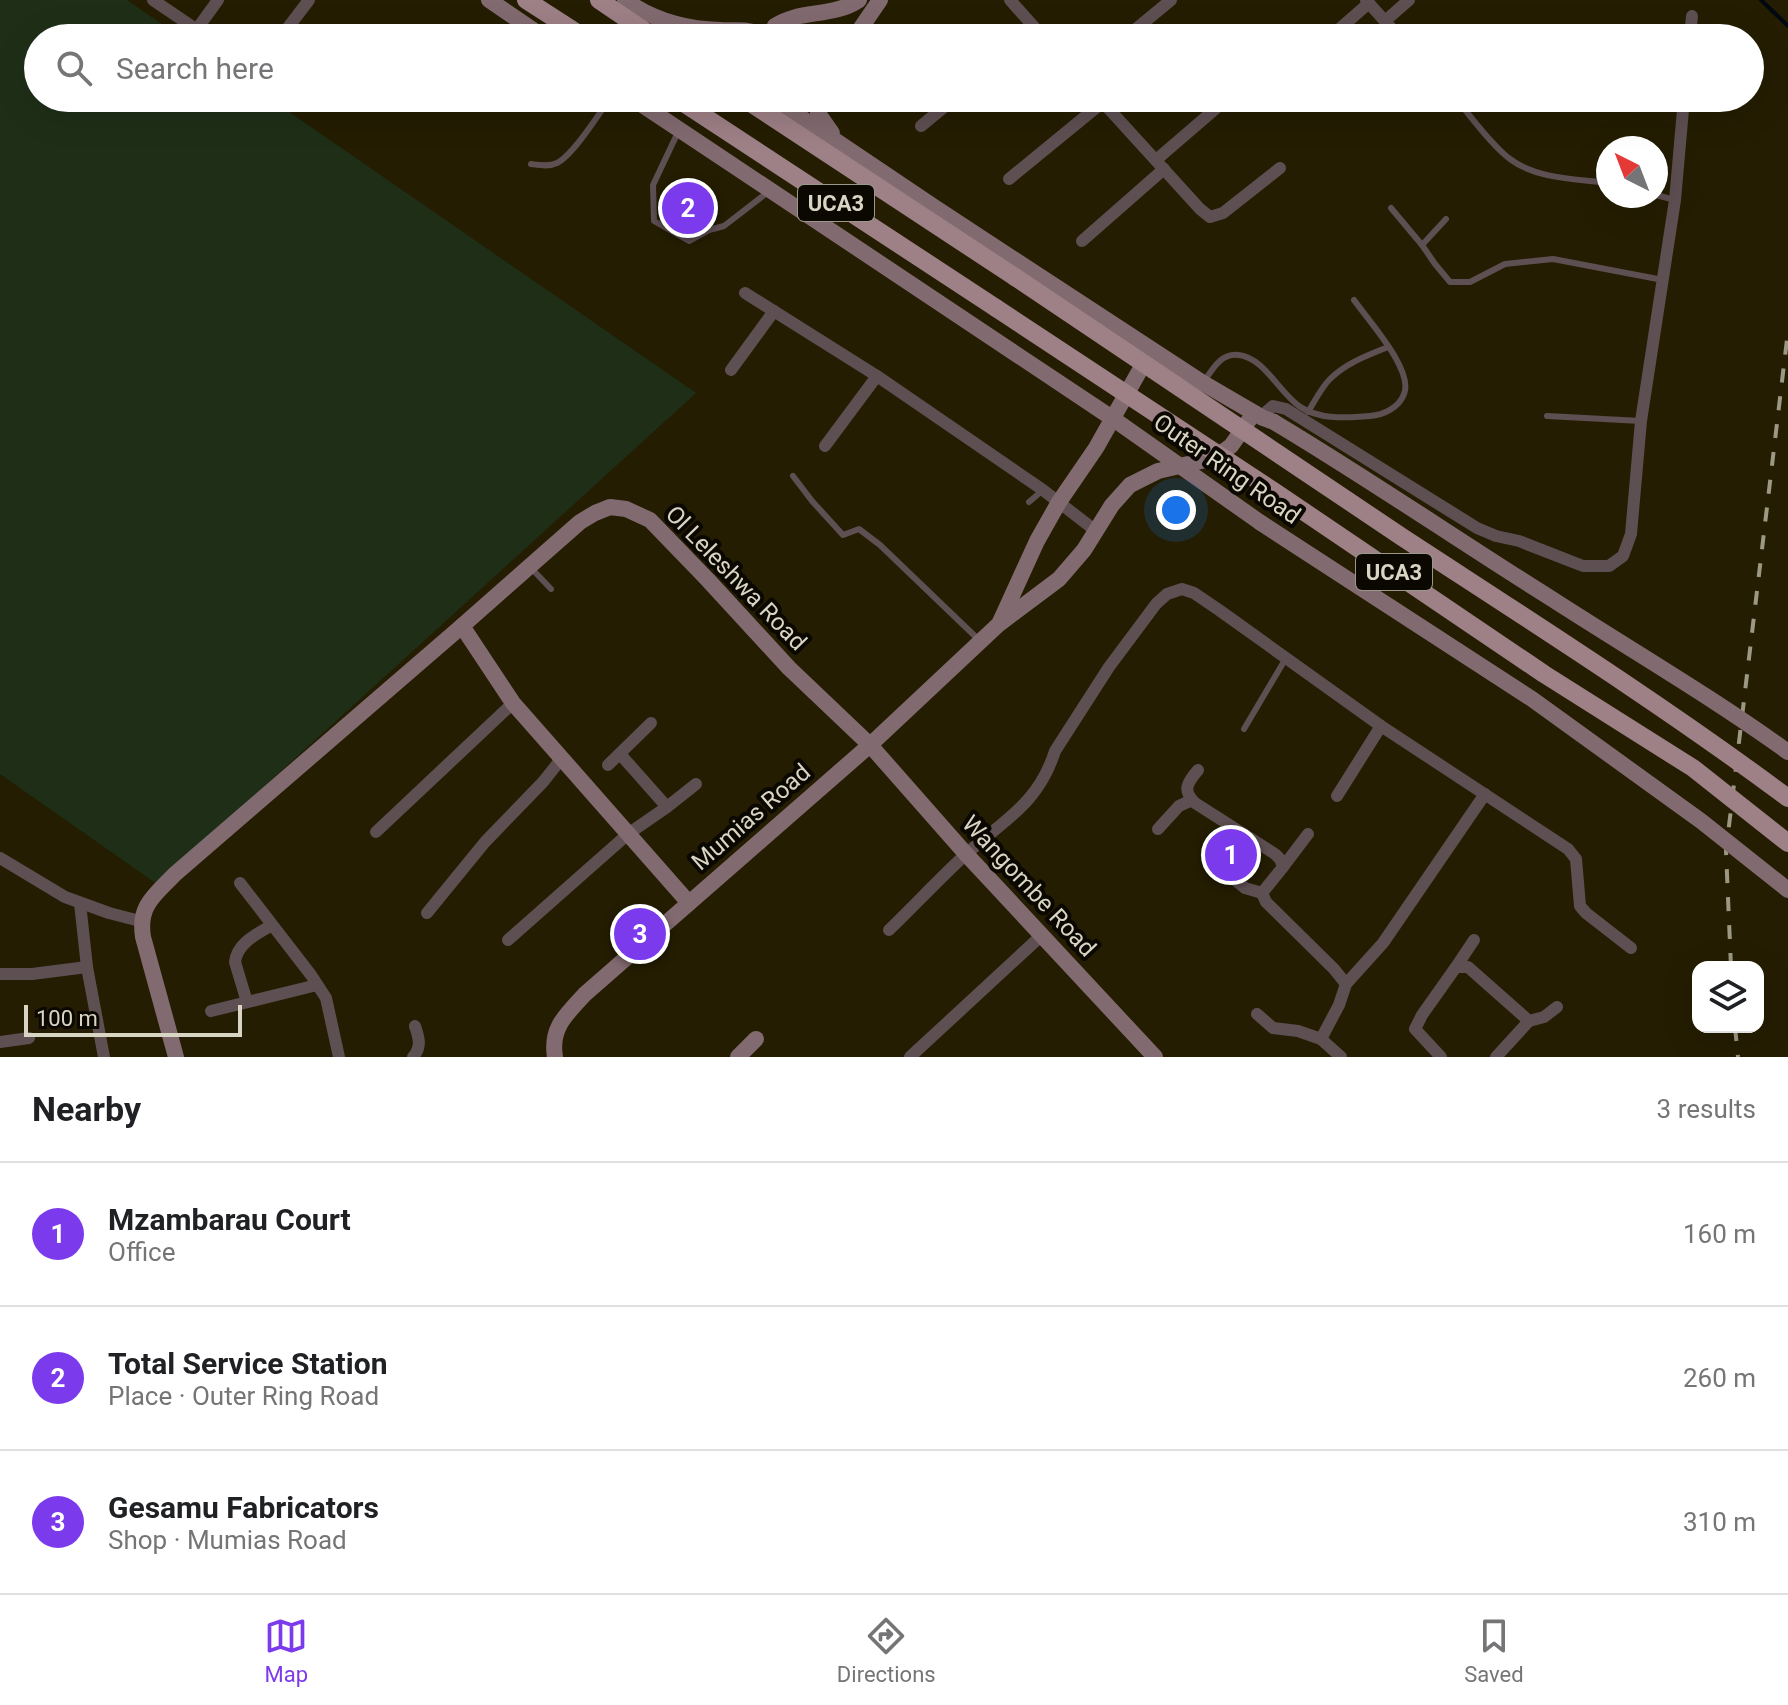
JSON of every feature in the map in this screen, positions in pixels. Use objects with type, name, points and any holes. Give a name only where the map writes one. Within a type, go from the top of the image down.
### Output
[{"type":"main road","points":[[489,0],[524,24]]},
{"type":"main road","points":[[526,0],[563,24]]},
{"type":"main road","points":[[599,0],[634,24]]},
{"type":"main road","points":[[625,0],[671,24]]},
{"type":"main road","points":[[778,24],[789,18],[839,10],[859,0]]},
{"type":"main road","points":[[864,24],[880,0]]},
{"type":"main road","name":"Outer Ring Road","points":[[653,112],[1112,418],[1261,523],[1532,699],[1701,821],[1788,890]]},
{"type":"main road","name":"Outer Ring Road","points":[[697,112],[1250,475],[1544,674],[1693,768],[1788,843]]},
{"type":"main road","name":"Outer Ring Road","points":[[764,112],[1310,477],[1619,678],[1788,798]]},
{"type":"main road","name":"UCA3","points":[[793,112],[1203,383],[1316,447],[1738,716],[1788,752]]},
{"type":"main road","name":"UCA3","points":[[818,112],[844,146]]},
{"type":"main road","name":"Mumias Road","points":[[999,624],[1037,541],[1059,502],[1096,448],[1140,370],[1156,352]]},
{"type":"main road","name":"Mumias Road","points":[[555,1057],[555,1036],[559,1024],[585,994],[870,745],[999,624],[1059,579],[1084,550],[1130,485],[1158,471],[1214,458],[1264,417]]},
{"type":"main road","name":"Ol Leleshwa Road","points":[[140,921],[150,901],[175,874],[580,522],[610,507],[626,509],[650,520],[789,668],[870,745]]},
{"type":"main road","points":[[462,626],[513,703],[689,903]]},
{"type":"main road","name":"Wangombe Road","points":[[870,745],[966,854],[1155,1057]]},
{"type":"main road","points":[[140,921],[176,1057]]},
{"type":"main road","points":[[738,1057],[756,1039]]},
{"type":"street","points":[[153,0],[189,24]]},
{"type":"street","points":[[201,24],[218,0]]},
{"type":"street","points":[[291,24],[309,0]]},
{"type":"street","points":[[822,0],[839,10]]},
{"type":"street","points":[[1010,0],[1028,24]]},
{"type":"street","points":[[1142,24],[1171,0]]},
{"type":"street","points":[[1389,24],[1409,0]]},
{"type":"street","points":[[1344,24],[1368,2],[1387,24]]},
{"type":"street","points":[[1691,24],[1692,16]]},
{"type":"street","points":[[921,126],[938,112]]},
{"type":"street","points":[[1009,179],[1087,112]]},
{"type":"street","points":[[1112,112],[1210,217],[1223,213],[1280,168]]},
{"type":"street","points":[[1082,241],[1214,112]]},
{"type":"street","points":[[1264,417],[1273,406],[1286,409],[1477,528],[1496,536],[1519,541],[1583,566],[1609,566],[1623,556],[1631,534],[1641,421],[1675,200],[1683,112]]},
{"type":"street","points":[[745,293],[877,376],[1043,490],[1096,531]]},
{"type":"street","points":[[731,370],[774,311]]},
{"type":"street","points":[[825,446],[877,376]]},
{"type":"street","points":[[889,930],[966,854],[1025,804],[1041,785],[1055,751],[1109,667],[1156,604],[1167,594],[1182,589],[1194,593],[1381,726],[1568,849],[1576,859],[1579,872],[1580,906],[1631,948]]},
{"type":"street","points":[[376,832],[513,703]]},
{"type":"street","points":[[608,765],[651,723]]},
{"type":"street","points":[[1337,796],[1381,726]]},
{"type":"street","points":[[620,754],[667,807]]},
{"type":"street","points":[[427,913],[485,842],[562,758]]},
{"type":"street","points":[[1198,770],[1187,790],[1192,800],[1275,854],[1283,867]]},
{"type":"street","points":[[508,940],[628,834],[696,784]]},
{"type":"street","points":[[1321,1039],[1346,984],[1383,943],[1485,794]]},
{"type":"street","points":[[1158,829],[1179,806],[1192,800]]},
{"type":"street","points":[[1262,893],[1308,834]]},
{"type":"street","points":[[0,858],[65,897],[140,921]]},
{"type":"street","points":[[1217,865],[1245,888],[1262,893],[1266,902],[1346,984]]},
{"type":"street","points":[[240,883],[326,998],[339,1057]]},
{"type":"street","points":[[80,903],[87,967],[104,1057]]},
{"type":"street","points":[[247,1002],[235,955],[240,947],[272,925]]},
{"type":"street","points":[[910,1057],[1042,935]]},
{"type":"street","points":[[1441,1057],[1415,1029],[1474,940]]},
{"type":"street","points":[[0,974],[32,974],[87,967]]},
{"type":"street","points":[[1456,967],[1468,967],[1529,1021]]},
{"type":"street","points":[[211,1011],[317,985]]},
{"type":"street","points":[[1496,1057],[1529,1021],[1544,1017],[1557,1007]]},
{"type":"street","points":[[1257,1014],[1273,1028],[1298,1031],[1321,1039],[1341,1057]]},
{"type":"street","points":[[413,1057],[420,1041],[415,1026]]},
{"type":"street","points":[[0,1042],[29,1038]]},
{"type":"lane","points":[[531,164],[550,166],[559,163],[600,112]]},
{"type":"lane","points":[[1467,112],[1510,159],[1521,165],[1542,173],[1596,181]]},
{"type":"lane","points":[[679,130],[653,185],[654,221],[689,241],[724,226],[771,190]]},
{"type":"lane","points":[[1668,198],[1675,200]]},
{"type":"lane","points":[[1391,208],[1450,282],[1470,282],[1505,264],[1553,259],[1663,280]]},
{"type":"lane","points":[[1422,245],[1446,219]]},
{"type":"lane","points":[[1203,383],[1218,362],[1228,355],[1241,355],[1256,361],[1289,398],[1308,412],[1345,419],[1380,415],[1394,408],[1404,394],[1405,380],[1400,364],[1354,300]]},
{"type":"lane","points":[[1308,412],[1329,379],[1362,357],[1388,347]]},
{"type":"lane","points":[[1547,416],[1641,421]]},
{"type":"lane","points":[[793,476],[843,535],[859,529],[880,545],[981,641]]},
{"type":"lane","points":[[1029,502],[1043,490]]},
{"type":"lane","points":[[529,567],[551,589]]},
{"type":"lane","points":[[1244,729],[1286,658]]},
{"type":"green space","points":[[0,0],[127,0],[162,24],[24,24],[24,112],[289,112],[696,393],[157,884],[0,774]]},
{"type":"waterway","points":[[1761,0],[1788,26]]},
{"type":"railway","points":[[1731,961],[1726,851],[1788,331]]},
{"type":"railway","points":[[1736,1033],[1738,1057]]},
{"type":"place","name":"Total Service Station","points":[[688,208]]},
{"type":"place","name":"Mzambarau Court","points":[[1231,855]]},
{"type":"place","name":"Gesamu Fabricators","points":[[640,934]]}]
